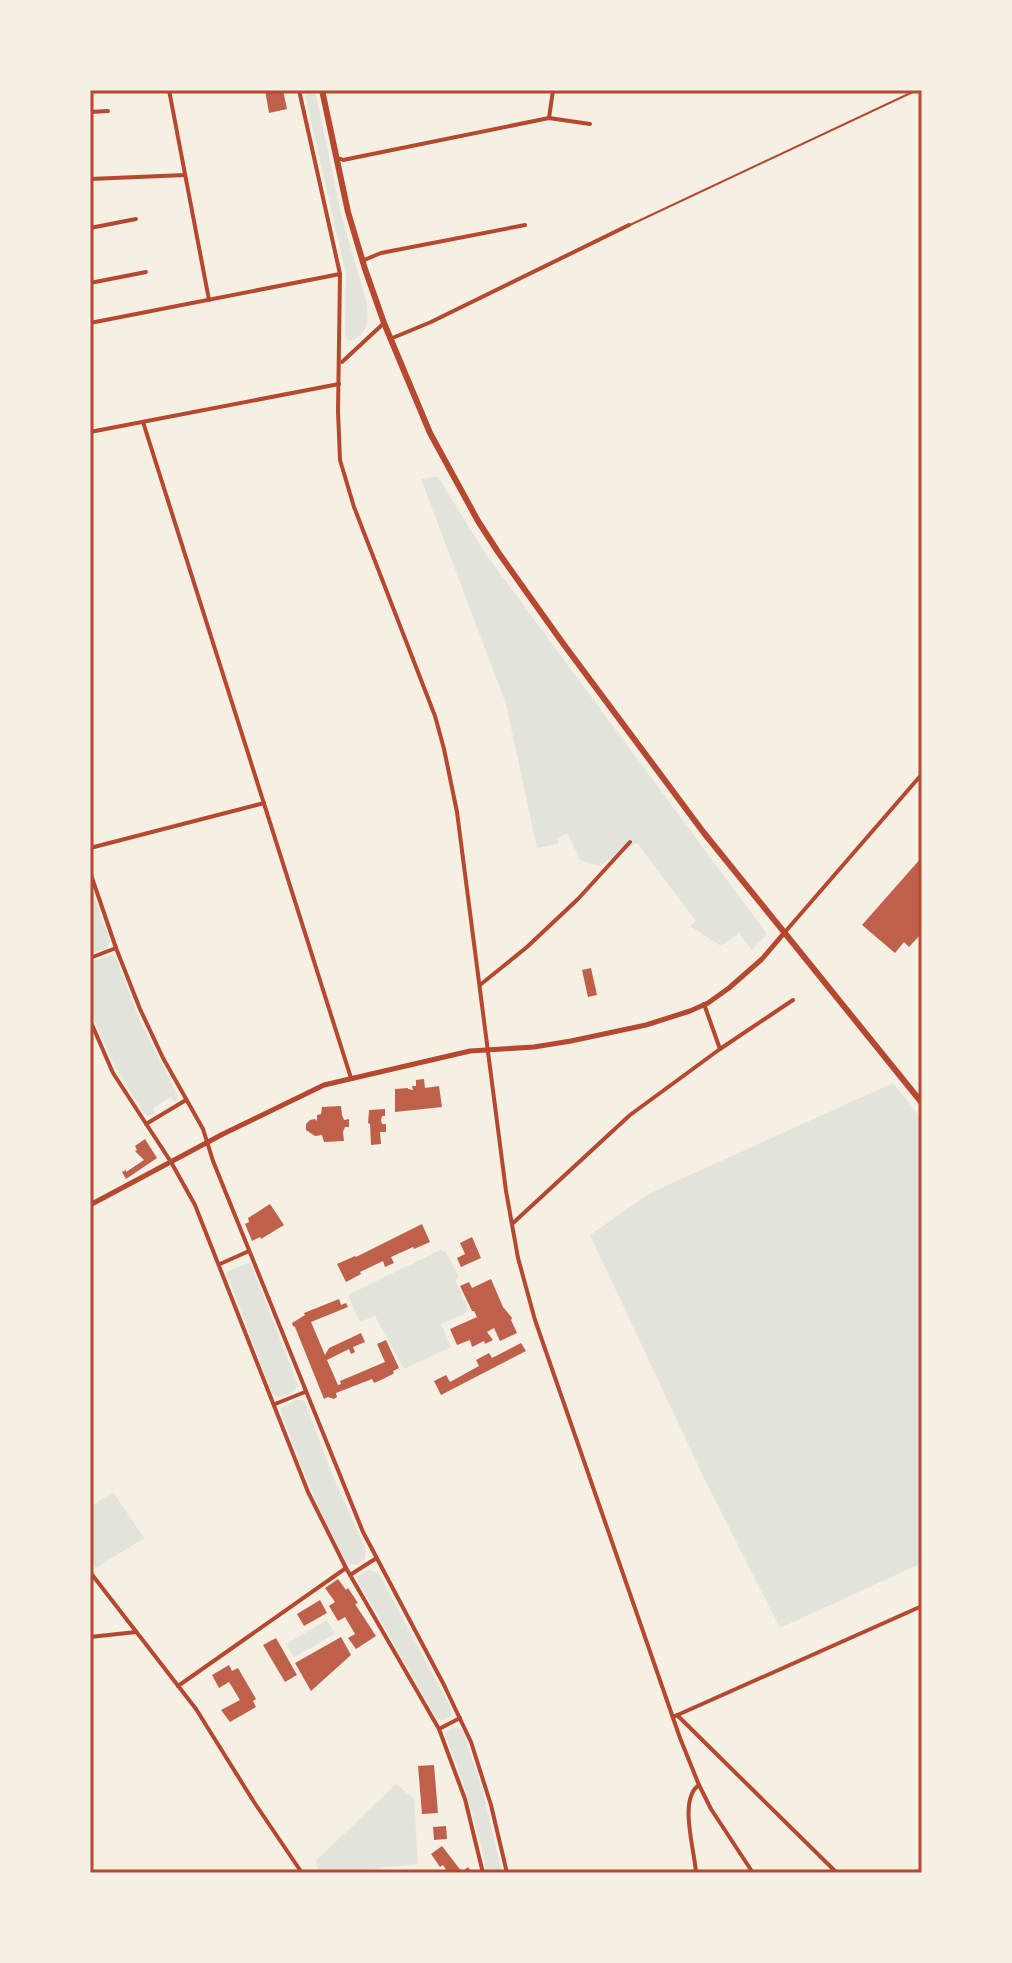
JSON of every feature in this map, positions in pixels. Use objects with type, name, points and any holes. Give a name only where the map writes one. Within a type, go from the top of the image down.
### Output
[{"type":"main road","points":[[322,90],[335,158],[362,261],[390,339],[430,433],[466,499],[498,552],[562,642],[704,833],[922,1103]]},
{"type":"street","points":[[169,90],[209,300]]},
{"type":"street","points":[[299,90],[340,274],[339,454],[344,477],[444,749],[457,812],[518,1258],[535,1320],[699,1785],[753,1873]]},
{"type":"street","points":[[549,118],[553,90]]},
{"type":"street","points":[[90,112],[108,111]]},
{"type":"street","points":[[335,158],[343,160],[549,118],[590,124]]},
{"type":"street","points":[[90,179],[185,175]]},
{"type":"street","points":[[90,228],[136,219]]},
{"type":"street","points":[[362,261],[381,253],[525,225]]},
{"type":"street","points":[[390,339],[629,225]]},
{"type":"street","points":[[90,283],[146,272]]},
{"type":"street","points":[[90,323],[340,274]]},
{"type":"street","points":[[340,363],[384,323]]},
{"type":"street","points":[[90,432],[339,384]]},
{"type":"street","points":[[143,422],[351,1078]]},
{"type":"street","points":[[90,1205],[316,1088],[443,1056],[584,1039],[660,1021],[704,1004],[729,988],[759,962],[922,774]]},
{"type":"street","points":[[90,848],[264,803]]},
{"type":"street","points":[[480,985],[527,947],[578,899],[630,842]]},
{"type":"street","points":[[90,872],[140,1009],[203,1129],[210,1154],[343,1486],[376,1559],[471,1742],[491,1805],[507,1873]]},
{"type":"street","points":[[90,958],[116,948]]},
{"type":"street","points":[[512,1224],[627,1118],[793,1000]]},
{"type":"street","points":[[704,1004],[720,1049]]},
{"type":"street","points":[[90,1020],[113,1073],[195,1205],[308,1492],[346,1568],[439,1729],[465,1799],[483,1873]]},
{"type":"street","points":[[146,1124],[186,1100]]},
{"type":"street","points":[[220,1264],[249,1251]]},
{"type":"street","points":[[275,1404],[305,1392]]},
{"type":"street","points":[[350,1575],[376,1559]]},
{"type":"street","points":[[178,1686],[346,1568]]},
{"type":"street","points":[[90,1572],[196,1709],[302,1873]]},
{"type":"street","points":[[675,1716],[922,1606]]},
{"type":"street","points":[[90,1637],[136,1632]]},
{"type":"street","points":[[675,1716],[837,1873]]},
{"type":"street","points":[[439,1729],[460,1718]]},
{"type":"street","points":[[696,1873],[688,1809],[690,1793],[699,1785]]},
{"type":"street","points":[[915,1873],[922,1870]]},
{"type":"lane","points":[[629,225],[917,90]]},
{"type":"shaded area","points":[[304,90],[315,90],[341,214],[366,300],[364,331],[348,341],[345,334],[346,275]]},
{"type":"shaded area","points":[[438,477],[487,556],[767,934],[752,950],[739,933],[721,946],[690,926],[696,921],[637,843],[599,866],[580,860],[567,833],[558,838],[558,844],[537,848],[506,704],[421,479]]},
{"type":"shaded area","points":[[90,884],[110,941],[107,948],[90,954]]},
{"type":"shaded area","points":[[112,955],[116,958],[139,1019],[178,1096],[175,1102],[171,1097],[153,1108],[155,1114],[147,1116],[115,1067],[90,1009],[90,962]]},
{"type":"shaded area","points":[[893,1083],[922,1119],[922,1563],[780,1628],[704,1478],[590,1235],[650,1193]]},
{"type":"shaded area","points":[[440,1250],[446,1252],[459,1277],[455,1280],[468,1309],[464,1314],[441,1324],[451,1347],[404,1369],[375,1316],[360,1322],[348,1295]]},
{"type":"shaded area","points":[[250,1262],[298,1385],[285,1396],[278,1397],[272,1393],[226,1272]]},
{"type":"shaded area","points":[[296,1400],[305,1402],[330,1469],[366,1550],[365,1559],[357,1565],[346,1561],[327,1525],[281,1412],[281,1408]]},
{"type":"shaded area","points":[[113,1492],[144,1538],[96,1568],[90,1560],[90,1507]]},
{"type":"shaded area","points":[[369,1570],[378,1572],[451,1708],[450,1717],[445,1720],[436,1717],[358,1581],[359,1575]]},
{"type":"shaded area","points":[[327,1620],[335,1634],[294,1657],[286,1644]]},
{"type":"shaded area","points":[[452,1727],[462,1729],[482,1788],[502,1873],[487,1873],[470,1804],[445,1732]]},
{"type":"shaded area","points":[[396,1784],[414,1799],[418,1864],[319,1873],[316,1861]]},
{"type":"building","points":[[265,90],[283,90],[287,109],[269,113]]},
{"type":"building","points":[[922,857],[922,933],[909,947],[904,942],[895,953],[862,925]]},
{"type":"building","points":[[591,968],[597,995],[588,997],[582,970]]},
{"type":"building","points":[[424,1079],[425,1088],[439,1086],[442,1107],[395,1112],[395,1089],[413,1090],[416,1080]]},
{"type":"building","points":[[341,1106],[344,1120],[349,1119],[349,1127],[345,1127],[343,1132],[344,1141],[324,1142],[322,1135],[315,1136],[306,1130],[310,1120],[317,1121],[322,1107]]},
{"type":"building","points":[[385,1109],[381,1120],[382,1124],[386,1124],[386,1132],[380,1132],[381,1144],[371,1145],[369,1110]]},
{"type":"building","points":[[145,1139],[157,1158],[126,1179],[122,1172],[144,1160],[135,1151],[135,1146]]},
{"type":"building","points":[[270,1204],[284,1225],[252,1241],[245,1224],[249,1222],[248,1218]]},
{"type":"building","points":[[422,1224],[430,1242],[391,1257],[394,1263],[385,1267],[383,1261],[346,1282],[337,1264]]},
{"type":"building","points":[[472,1237],[481,1258],[461,1267],[457,1258],[465,1254],[460,1243]]},
{"type":"building","points":[[491,1279],[517,1333],[500,1341],[494,1328],[487,1332],[493,1340],[485,1344],[484,1341],[472,1347],[470,1340],[457,1345],[450,1329],[477,1317],[460,1286],[469,1282],[472,1288]]},
{"type":"building","points":[[339,1299],[341,1305],[346,1303],[348,1307],[311,1322],[325,1355],[329,1348],[361,1333],[365,1342],[353,1347],[355,1352],[351,1354],[349,1349],[327,1360],[338,1385],[340,1381],[385,1362],[377,1344],[386,1340],[399,1368],[374,1383],[372,1379],[336,1393],[334,1399],[324,1399],[292,1323],[304,1313]]},
{"type":"building","points":[[521,1343],[526,1351],[441,1395],[434,1381],[446,1375],[450,1382],[479,1366],[476,1360],[489,1353],[492,1358]]},
{"type":"building","points":[[338,1579],[358,1603],[355,1604],[376,1636],[356,1649],[348,1638],[355,1634],[345,1617],[338,1621],[329,1606],[335,1602],[325,1588]]},
{"type":"building","points":[[320,1600],[327,1613],[304,1626],[297,1614]]},
{"type":"building","points":[[341,1637],[351,1655],[311,1691],[295,1663]]},
{"type":"building","points":[[276,1638],[297,1675],[285,1682],[263,1645]]},
{"type":"building","points":[[229,1665],[232,1671],[238,1668],[256,1699],[253,1701],[256,1707],[230,1722],[221,1710],[240,1700],[229,1682],[219,1688],[212,1675]]},
{"type":"building","points":[[434,1765],[438,1813],[422,1814],[418,1766]]},
{"type":"building","points":[[446,1826],[447,1839],[434,1840],[433,1827]]},
{"type":"building","points":[[442,1846],[462,1872],[468,1867],[472,1873],[448,1873],[443,1865],[440,1867],[431,1854]]}]
